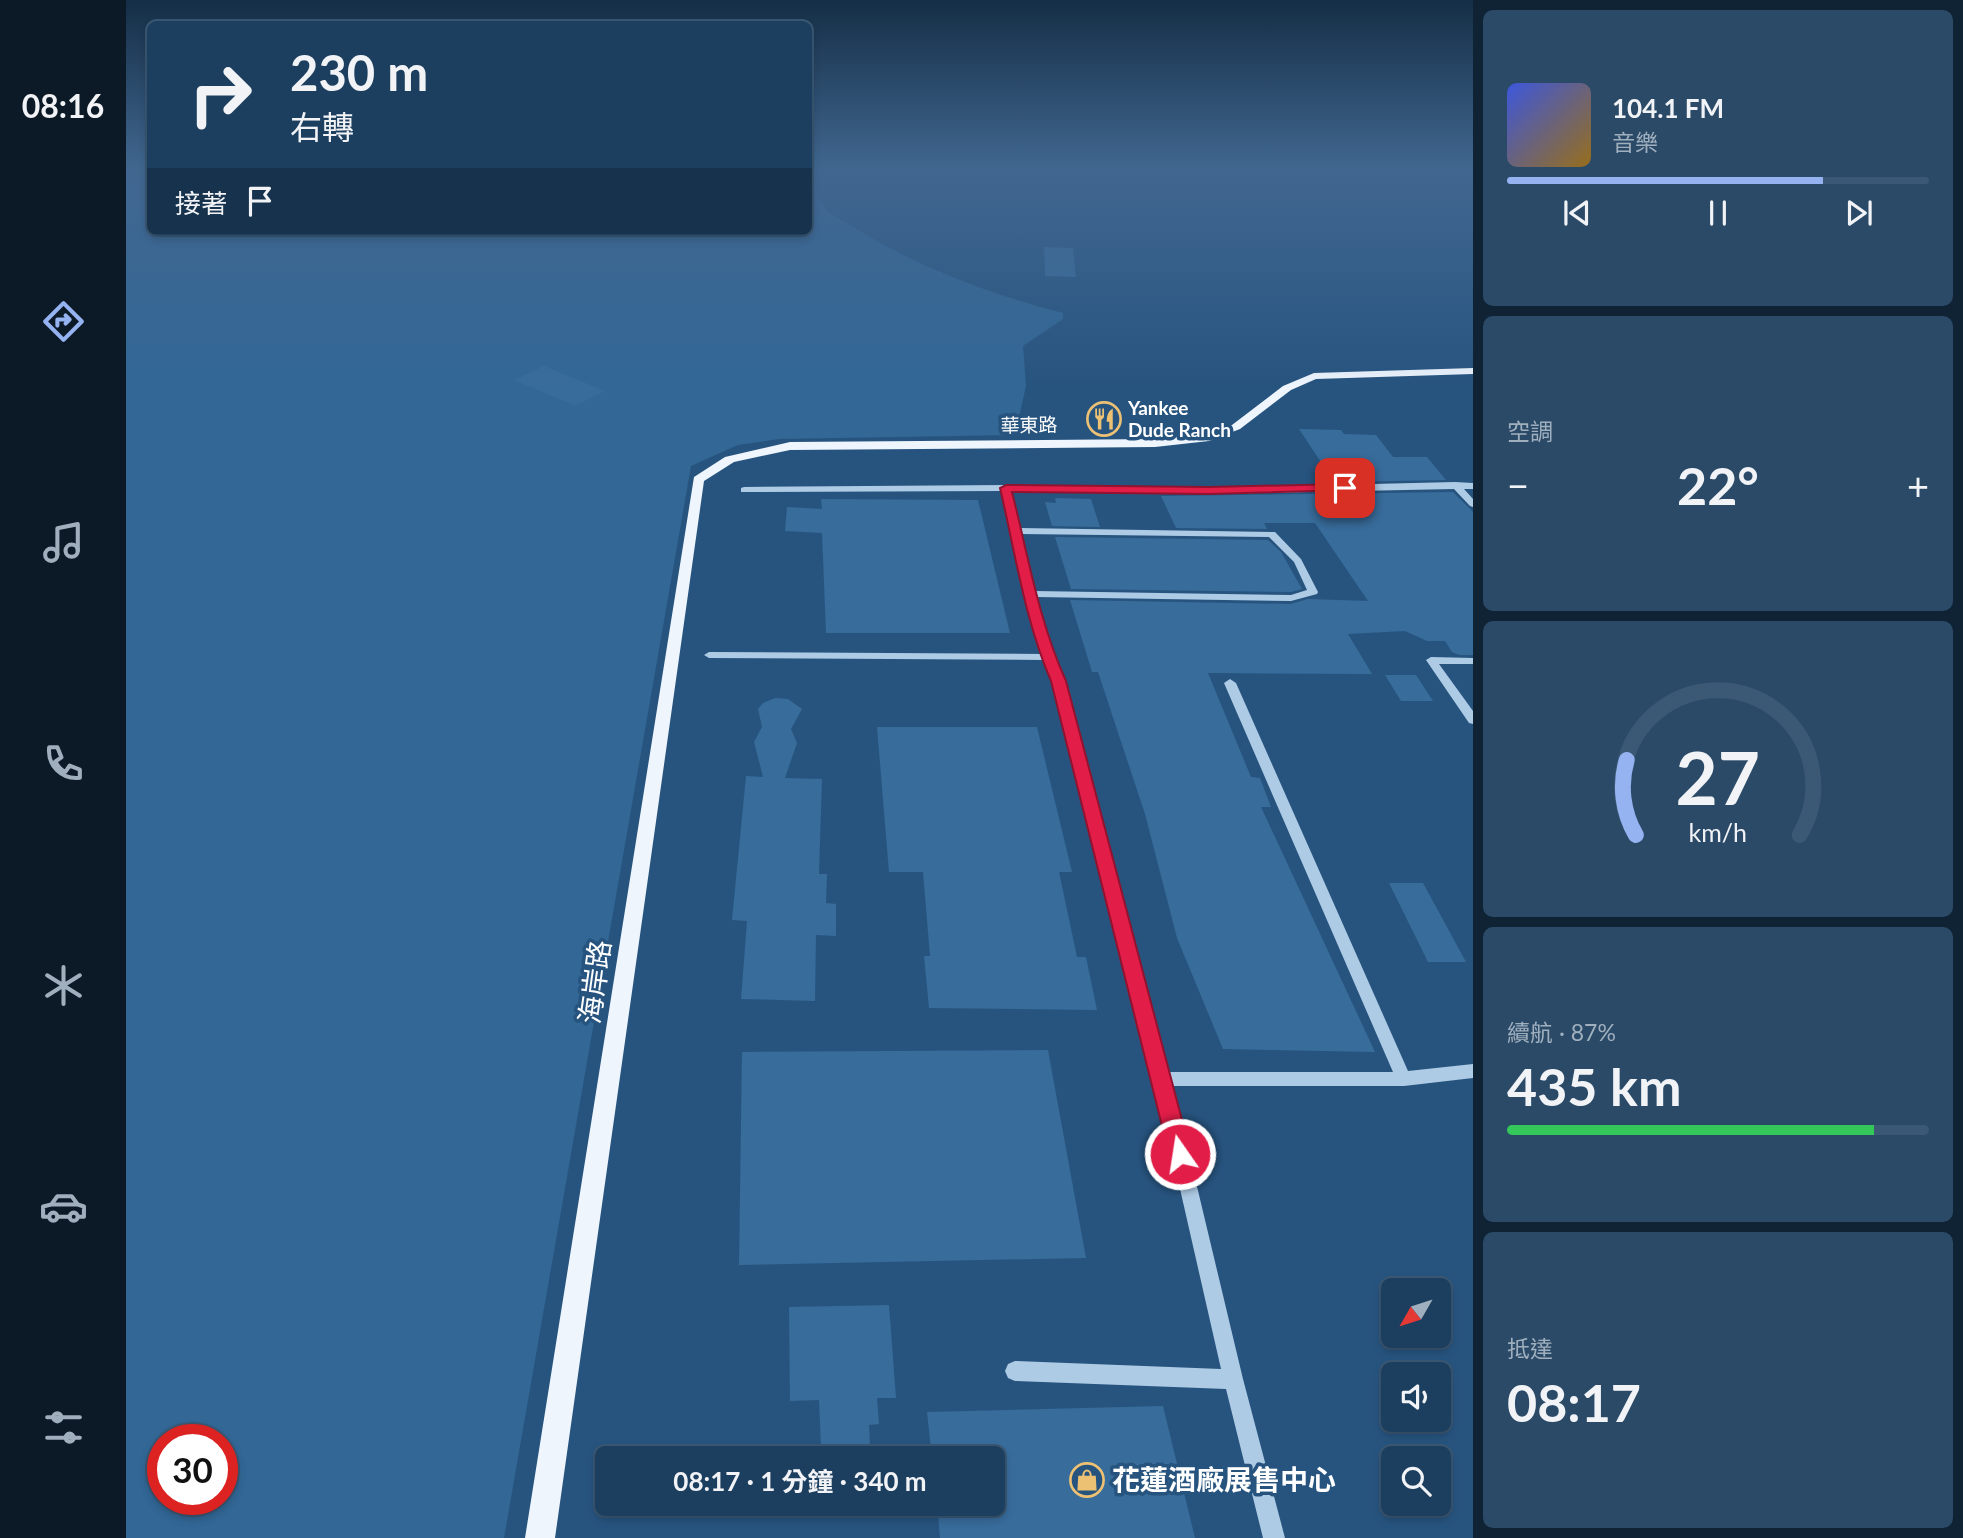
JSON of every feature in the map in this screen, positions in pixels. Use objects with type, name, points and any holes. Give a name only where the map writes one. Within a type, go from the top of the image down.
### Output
[{"type":"main road","name":"華東路","points":[[736,456],[790,446],[1155,443],[1209,437],[1237,427],[1287,388],[1314,376],[1473,371]]},
{"type":"main road","name":"海岸路","points":[[540,1538],[698,480],[710,468],[736,456]]},
{"type":"street","points":[[1455,485],[1473,504]]},
{"type":"street","points":[[744,490],[1006,488],[1208,491],[1473,486]]},
{"type":"street","points":[[1006,488],[1031,594],[1048,657],[1059,681],[1163,1079],[1233,1379],[1274,1538]]},
{"type":"street","points":[[1017,531],[1272,534],[1298,561],[1313,592],[1291,598],[1031,594]]},
{"type":"street","points":[[709,655],[1048,657]]},
{"type":"street","points":[[1473,661],[1431,660],[1473,720]]},
{"type":"street","points":[[1230,683],[1404,1079]]},
{"type":"street","points":[[1163,1079],[1404,1079],[1473,1071]]},
{"type":"street","points":[[1015,1371],[1233,1379]]},
{"type":"shaded area","points":[[126,243],[880,243],[926,266],[980,288],[1063,313],[1063,319],[1023,346],[1026,386],[1015,435],[779,439],[738,445],[691,466],[504,1538],[126,1538]]},
{"type":"building","points":[[1044,247],[1073,248],[1076,277],[1045,276]]},
{"type":"building","points":[[544,366],[605,391],[575,406],[514,380]]},
{"type":"building","points":[[1299,429],[1341,430],[1344,434],[1376,435],[1393,457],[1427,457],[1446,480],[1334,482]]},
{"type":"building","points":[[1453,492],[1473,512],[1473,655],[1459,655],[1452,652],[1445,641],[1427,641],[1405,631],[1348,634],[1372,674],[1208,673],[1251,777],[1260,778],[1271,807],[1261,807],[1375,1052],[1223,1049],[1177,938],[1145,814],[1098,672],[1092,672],[1070,600],[1291,604],[1308,599],[1368,601],[1315,523],[1264,523],[1267,529],[1176,528],[1161,496]]},
{"type":"building","points":[[1055,498],[1091,499],[1100,527],[1052,526],[1045,502],[1056,503]]},
{"type":"building","points":[[821,499],[978,500],[1010,633],[826,633],[822,533],[785,531],[787,507],[822,509]]},
{"type":"building","points":[[1055,537],[1268,540],[1281,552],[1302,589],[1291,592],[1071,589]]},
{"type":"building","points":[[1385,675],[1416,675],[1433,701],[1401,701]]},
{"type":"building","points":[[775,698],[788,699],[802,709],[791,729],[797,743],[785,778],[822,779],[819,874],[827,874],[826,903],[836,904],[836,936],[816,935],[815,1001],[741,999],[747,921],[732,920],[746,776],[763,777],[754,742],[762,727],[758,709],[763,703]]},
{"type":"building","points":[[877,727],[1037,727],[1072,872],[1059,872],[1077,957],[1086,957],[1097,1010],[929,1008],[924,956],[930,956],[923,872],[889,872]]},
{"type":"building","points":[[1389,883],[1423,883],[1466,962],[1428,962]]},
{"type":"building","points":[[1048,1050],[1086,1258],[739,1265],[742,1052]]},
{"type":"building","points":[[889,1305],[896,1398],[877,1398],[879,1424],[869,1425],[870,1446],[821,1446],[819,1400],[790,1401],[789,1307]]},
{"type":"building","name":"花蓮酒廠展售中心","points":[[1163,1406],[1195,1538],[940,1538],[938,1516],[1005,1516],[1005,1446],[931,1446],[927,1412]]},
{"type":"place","name":"Yankee Dude Ranch","points":[[1104,419]]},
{"type":"place","name":"花蓮酒廠展售中心","points":[[1087,1480]]},
{"type":"route","points":[[1180,1154],[1163,1079],[1059,681],[1048,657],[1031,594],[1006,488],[1208,491],[1345,488]]}]
